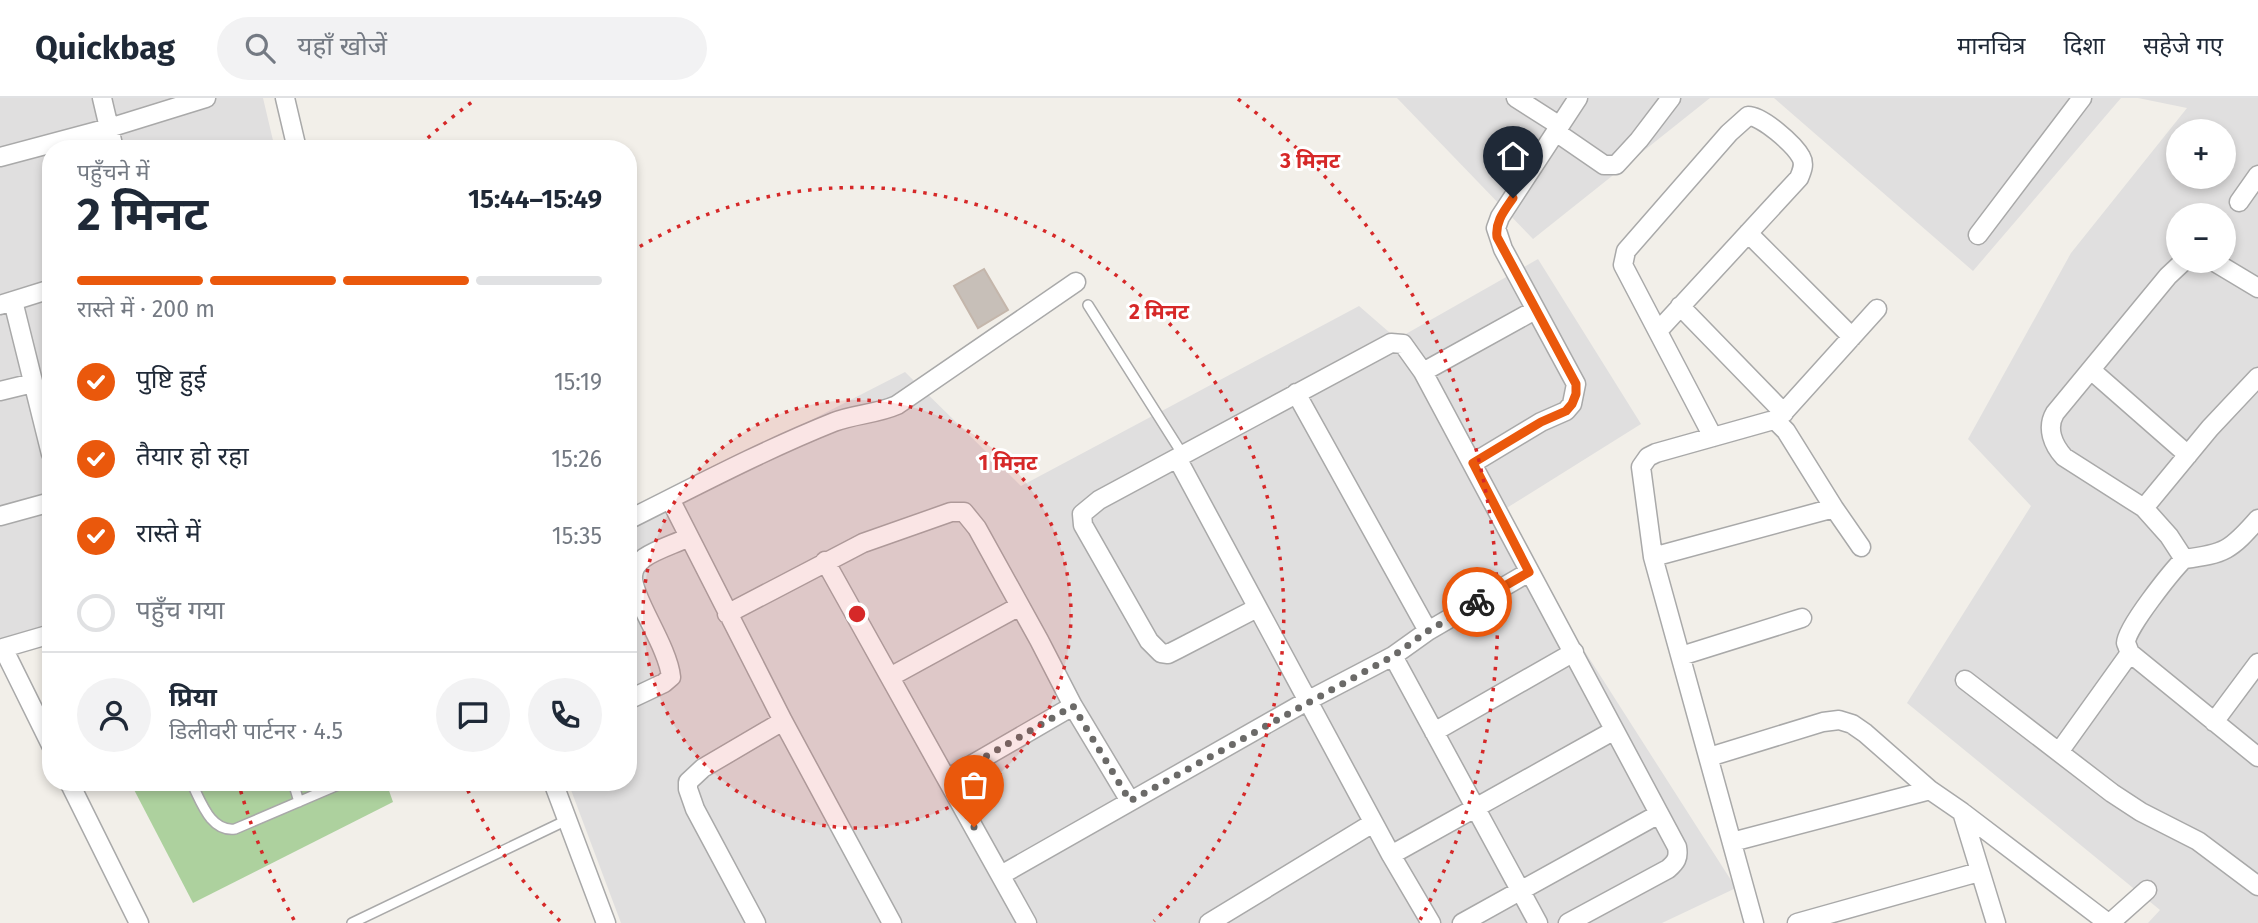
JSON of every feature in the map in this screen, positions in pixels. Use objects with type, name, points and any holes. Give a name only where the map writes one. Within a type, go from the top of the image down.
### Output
[{"type":"street","points":[[102,98],[112,140]]},
{"type":"street","points":[[65,140],[206,98]]},
{"type":"street","points":[[285,98],[295,140]]},
{"type":"street","points":[[1516,98],[1604,165],[1616,165],[1671,98]]},
{"type":"street","points":[[1473,463],[1541,422],[1566,411],[1576,394],[1576,384],[1503,248],[1496,228],[1500,217],[1578,98]]},
{"type":"street","points":[[1978,235],[2081,98]]},
{"type":"street","points":[[1658,331],[1799,178],[1803,163],[1797,151],[1772,127],[1754,116],[1748,116],[1729,133],[1626,251],[1623,265],[1713,437]]},
{"type":"street","points":[[0,158],[42,146]]},
{"type":"street","points":[[2239,202],[2258,175]]},
{"type":"street","points":[[1748,233],[1852,337]]},
{"type":"street","points":[[2171,273],[2051,419],[2050,429],[2056,448],[2064,457],[2144,509],[2169,536],[2184,559]]},
{"type":"street","points":[[2233,273],[2258,288]]},
{"type":"street","points":[[637,516],[717,475],[837,421],[897,405],[1076,282]]},
{"type":"street","points":[[42,292],[7,303],[42,418]]},
{"type":"street","points":[[1680,306],[1780,417],[1786,431],[1861,547]]},
{"type":"street","points":[[1754,923],[1653,557],[1642,477],[1643,463],[1656,453],[1780,417],[1877,309]]},
{"type":"street","points":[[1423,372],[1535,310]]},
{"type":"street","points":[[1257,608],[1168,654],[1161,653],[1149,641],[1083,525],[1082,514],[1089,507],[1296,393],[1391,343],[1404,344],[1423,372],[1473,463],[1613,731],[1674,837],[1679,854],[1676,863],[1568,923]]},
{"type":"street","points":[[2091,370],[2188,455]]},
{"type":"street","points":[[2144,509],[2258,377]]},
{"type":"street","points":[[0,391],[33,383]]},
{"type":"street","points":[[1296,393],[1428,631]]},
{"type":"street","points":[[1180,456],[1257,608],[1373,823],[1431,923]]},
{"type":"street","points":[[670,499],[783,721],[892,923]]},
{"type":"street","points":[[0,516],[42,504]]},
{"type":"street","points":[[1653,557],[1834,508]]},
{"type":"street","points":[[727,614],[863,543],[950,512],[964,512],[977,528],[1073,706],[1130,801]]},
{"type":"street","points":[[2258,519],[2240,541],[2228,549],[2218,554],[2184,559],[2140,615],[2128,634],[2126,644],[2130,653],[2258,757]]},
{"type":"street","points":[[637,565],[644,558],[689,537]]},
{"type":"street","points":[[825,561],[1027,923]]},
{"type":"street","points":[[1001,875],[1307,701],[1393,656],[1428,631],[1529,572]]},
{"type":"street","points":[[637,592],[662,643],[671,677],[637,696]]},
{"type":"street","points":[[890,677],[1020,606]]},
{"type":"street","points":[[1681,656],[1802,618]]},
{"type":"street","points":[[42,637],[1,648],[42,728]]},
{"type":"street","points":[[1434,732],[1574,652]]},
{"type":"street","points":[[2059,752],[2130,653]]},
{"type":"street","points":[[1393,656],[1538,923]]},
{"type":"street","points":[[2214,722],[2258,663]]},
{"type":"street","points":[[1965,680],[2112,793],[2141,812],[2198,841],[2258,886]]},
{"type":"street","points":[[947,779],[1073,706]]},
{"type":"street","points":[[1709,757],[1823,722],[1839,720],[1865,733],[1930,790],[2109,923],[2147,890]]},
{"type":"street","points":[[756,923],[695,809],[688,782],[703,768],[783,721]]},
{"type":"street","points":[[1391,855],[1613,731]]},
{"type":"street","points":[[1732,842],[1930,790]]},
{"type":"street","points":[[73,791],[139,923]]},
{"type":"street","points":[[556,791],[606,923]]},
{"type":"street","points":[[1962,812],[1996,923]]},
{"type":"street","points":[[1462,923],[1659,814]]},
{"type":"street","points":[[1209,923],[1373,823]]},
{"type":"street","points":[[1797,923],[1979,872]]},
{"type":"lane","points":[[1088,305],[1180,456]]},
{"type":"lane","points":[[196,791],[215,824],[228,830],[324,791]]},
{"type":"lane","points":[[296,791],[299,802]]},
{"type":"lane","points":[[352,923],[567,820]]},
{"type":"shaded area","points":[[0,98],[263,98],[273,140],[42,140],[42,639],[0,661]]},
{"type":"shaded area","points":[[1397,98],[1710,98],[1533,239]]},
{"type":"shaded area","points":[[1774,98],[2121,98],[1973,271]]},
{"type":"shaded area","points":[[2138,98],[2258,98],[2258,923],[2148,923],[2160,910],[1907,703],[2031,506],[1968,439],[2071,253],[2166,134],[2166,189],[2236,189],[2236,119],[2178,119],[2187,108]]},
{"type":"shaded area","points":[[1538,259],[1641,424],[1497,514],[1736,888],[1662,923],[621,923],[571,791],[637,791],[637,509],[905,372],[1021,486],[1359,306],[1397,339]]},
{"type":"green space","points":[[135,791],[389,791],[393,802],[193,903]]},
{"type":"building","points":[[984,269],[1008,310],[978,328],[954,286]]},
{"type":"way so far","points":[[974,827],[947,779],[1073,706],[1130,801],[1307,701],[1393,656],[1428,631],[1477,602]]},
{"type":"route","points":[[1477,602],[1529,572],[1473,463],[1541,422],[1566,411],[1576,394],[1576,384],[1497,237],[1496,228],[1500,217],[1513,198]]}]
